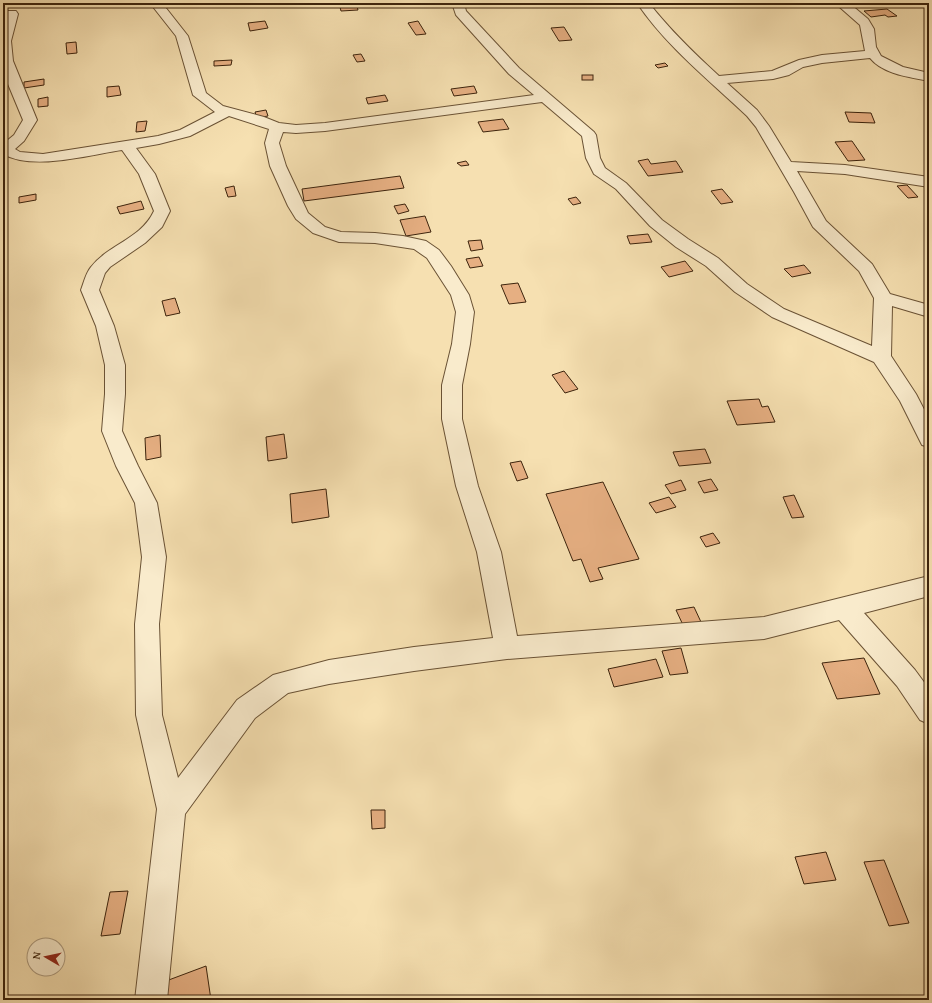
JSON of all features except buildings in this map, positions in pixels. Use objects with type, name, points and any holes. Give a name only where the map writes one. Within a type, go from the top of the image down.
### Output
[{"type":"street","points":[[156,3],[182,36],[200,95],[218,109],[277,126],[296,129],[325,126],[544,98]]},
{"type":"street","points":[[458,3],[460,12],[514,71],[589,135],[593,158],[599,171],[620,186],[656,223],[682,243],[712,262],[741,288],[778,313],[881,357],[909,399],[929,439]]},
{"type":"street","points":[[643,3],[663,29],[679,46],[704,71],[718,80],[752,113],[762,126],[802,192],[819,224],[866,268],[883,298],[881,357]]},
{"type":"street","points":[[841,3],[864,22],[868,29],[868,41],[872,54],[883,63],[900,71],[929,77]]},
{"type":"street","points":[[4,150],[14,144],[30,120],[26,105],[11,75],[6,59],[4,42],[12,14]]},
{"type":"street","points":[[718,80],[773,75],[784,72],[799,64],[872,54]]},
{"type":"street","points":[[4,150],[17,156],[43,158],[159,140],[185,133],[228,111]]},
{"type":"street","points":[[277,126],[272,143],[278,166],[302,216],[319,230],[339,237],[375,238],[403,241],[420,246],[434,254],[460,295],[465,312],[461,344],[452,385],[452,419],[467,486],[488,552],[507,648]]},
{"type":"street","points":[[126,145],[147,174],[162,211],[156,224],[145,234],[104,263],[97,270],[90,290],[105,326],[114,365],[115,394],[112,431],[146,503],[154,557],[147,624],[149,715],[170,809],[151,1000]]},
{"type":"street","points":[[786,166],[832,167],[872,173],[898,179],[929,182]]},
{"type":"street","points":[[883,298],[929,311]]},
{"type":"street","points":[[170,809],[208,761],[246,709],[282,683],[329,672],[414,659],[507,648],[764,628],[929,586]]},
{"type":"street","points":[[844,608],[906,678],[929,711]]}]
